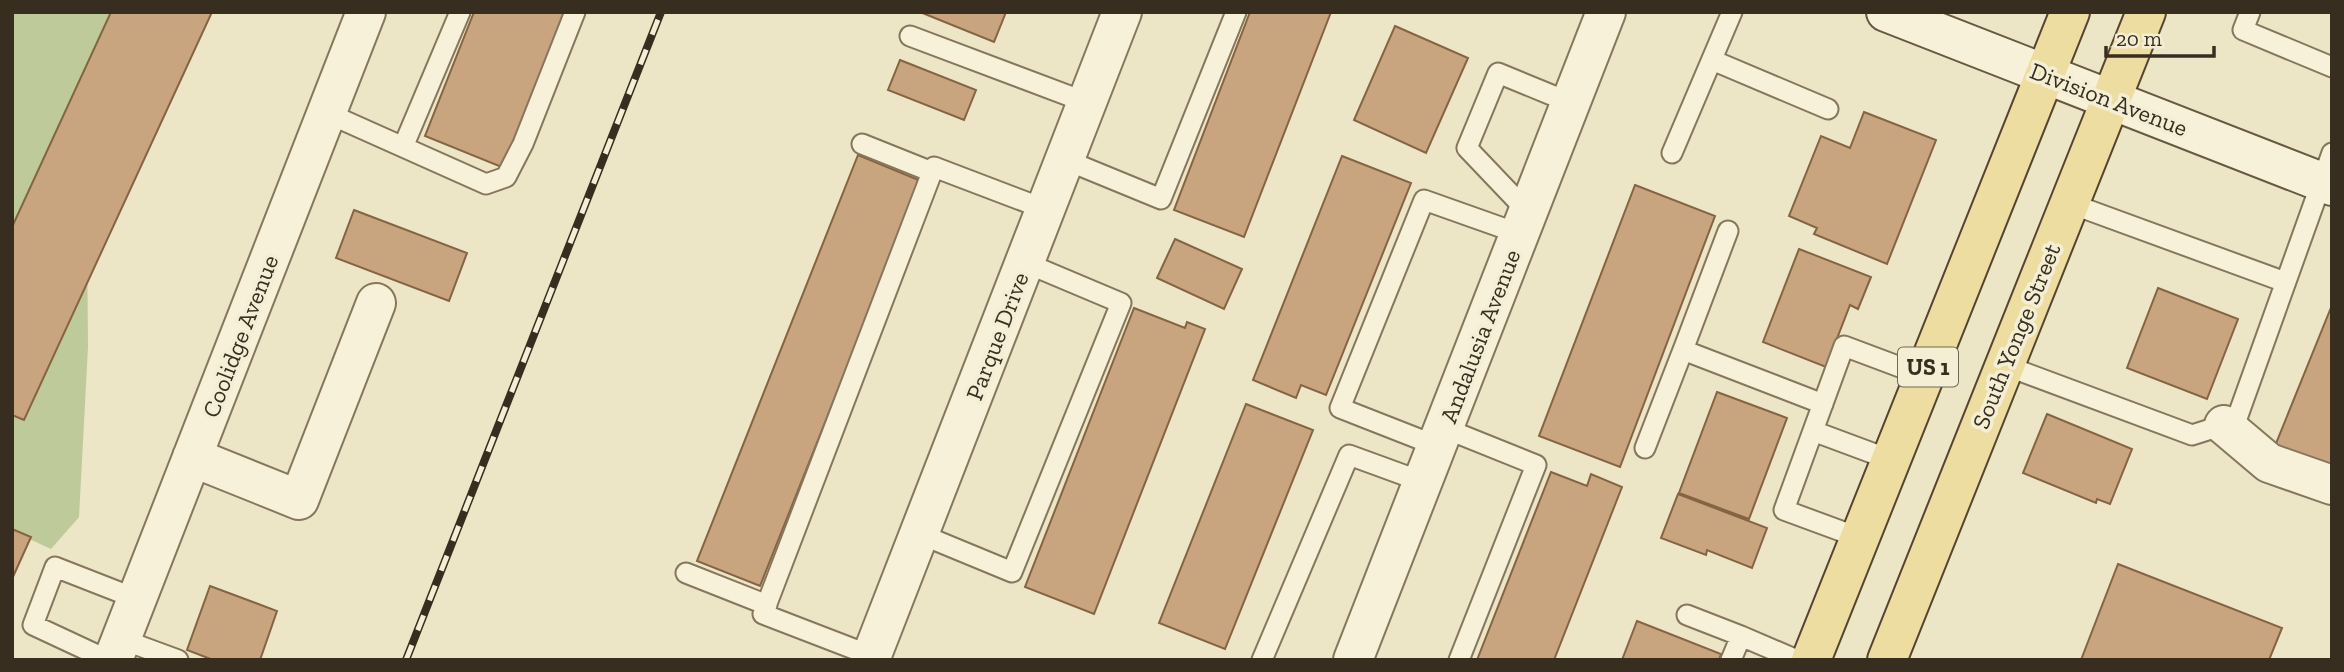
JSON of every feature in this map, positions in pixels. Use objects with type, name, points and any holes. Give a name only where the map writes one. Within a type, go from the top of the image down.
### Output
[{"type":"main road","name":"US 1","points":[[1811,660],[2070,12]]},
{"type":"main road","name":"South Yonge Street","points":[[1887,660],[2146,12]]},
{"type":"street","name":"Coolidge Avenue","points":[[114,653],[366,12]]},
{"type":"street","name":"Parque Drive","points":[[871,658],[1122,12]]},
{"type":"street","name":"Andalusia Avenue","points":[[1353,660],[1606,12]]},
{"type":"street","name":"Division Avenue","points":[[1886,12],[2110,100],[2328,174]]},
{"type":"street","points":[[192,457],[299,500],[376,303]]},
{"type":"street","points":[[2208,430],[2269,463],[2332,485]]},
{"type":"lane","points":[[403,147],[460,12]]},
{"type":"lane","points":[[327,113],[486,184],[506,177],[523,144],[575,12]]},
{"type":"lane","points":[[1066,160],[1161,199],[1236,12]]},
{"type":"lane","points":[[1672,153],[1732,12]]},
{"type":"lane","points":[[2250,12],[2243,30],[2332,67]]},
{"type":"lane","points":[[910,36],[1088,103]]},
{"type":"lane","points":[[1712,60],[1828,109]]},
{"type":"lane","points":[[1524,223],[1466,148],[1498,73],[1571,103]]},
{"type":"lane","points":[[862,144],[932,173]]},
{"type":"lane","points":[[871,658],[763,614],[934,167],[1046,210]]},
{"type":"lane","points":[[2004,365],[2208,430],[2236,421],[2285,282],[2328,174]]},
{"type":"lane","points":[[1459,660],[1536,465],[1340,408],[1424,200],[1524,223]]},
{"type":"lane","points":[[2069,203],[2285,282]]},
{"type":"lane","points":[[1645,447],[1728,231]]},
{"type":"lane","points":[[920,534],[1012,572],[1121,303],[1026,263]]},
{"type":"lane","points":[[1860,538],[1784,510],[1844,346],[1924,376]]},
{"type":"lane","points":[[1683,349],[1823,404]]},
{"type":"lane","points":[[1813,431],[1891,460]]},
{"type":"lane","points":[[1262,660],[1349,455],[1423,482]]},
{"type":"lane","points":[[137,599],[55,567],[33,625],[114,653],[178,660]]},
{"type":"lane","points":[[687,573],[766,605]]},
{"type":"lane","points":[[1687,615],[1797,660]]},
{"type":"lane","points":[[1731,660],[1741,636]]},
{"type":"green space","points":[[12,12],[129,12],[86,118],[88,347],[79,517],[51,549],[12,531]]},
{"type":"building","points":[[111,12],[212,12],[24,420],[12,415],[12,227]]},
{"type":"building","points":[[474,12],[566,12],[504,168],[425,136]]},
{"type":"building","points":[[920,12],[1006,12],[994,42]]},
{"type":"building","points":[[1250,12],[1331,12],[1244,237],[1174,210]]},
{"type":"building","points":[[1395,26],[1468,58],[1426,153],[1354,120]]},
{"type":"building","points":[[900,60],[976,90],[964,120],[888,90]]},
{"type":"building","points":[[1864,112],[1936,140],[1887,264],[1814,234],[1817,228],[1789,216],[1821,136],[1850,148]]},
{"type":"building","points":[[858,155],[921,181],[760,586],[697,561]]},
{"type":"building","points":[[1342,156],[1411,183],[1326,395],[1301,385],[1296,398],[1253,380]]},
{"type":"building","points":[[1635,185],[1715,216],[1620,467],[1539,436]]},
{"type":"building","points":[[354,210],[467,253],[449,301],[336,258]]},
{"type":"building","points":[[1175,239],[1242,269],[1224,309],[1157,278]]},
{"type":"building","points":[[1799,249],[1871,277],[1858,309],[1850,305],[1826,367],[1763,342]]},
{"type":"building","points":[[2158,288],[2238,319],[2207,399],[2127,368]]},
{"type":"building","points":[[2332,305],[2332,469],[2275,446]]},
{"type":"building","points":[[1134,308],[1185,328],[1187,322],[1205,329],[1094,614],[1025,587]]},
{"type":"building","points":[[1717,392],[1787,418],[1749,519],[1679,493]]},
{"type":"building","points":[[1246,404],[1313,430],[1225,649],[1159,623]]},
{"type":"building","points":[[2047,414],[2132,449],[2110,504],[2097,499],[2096,503],[2023,473]]},
{"type":"building","points":[[1551,472],[1587,486],[1591,474],[1622,487],[1554,660],[1477,660]]},
{"type":"building","points":[[1678,494],[1767,528],[1752,568],[1707,550],[1706,555],[1661,538]]},
{"type":"building","points":[[12,529],[31,537],[12,579]]},
{"type":"building","points":[[2118,564],[2282,628],[2269,660],[2081,660]]},
{"type":"building","points":[[210,586],[277,611],[260,660],[213,660],[187,650]]},
{"type":"building","points":[[1637,621],[1721,654],[1719,660],[1622,660]]},
{"type":"railway","points":[[406,660],[661,12]]}]
